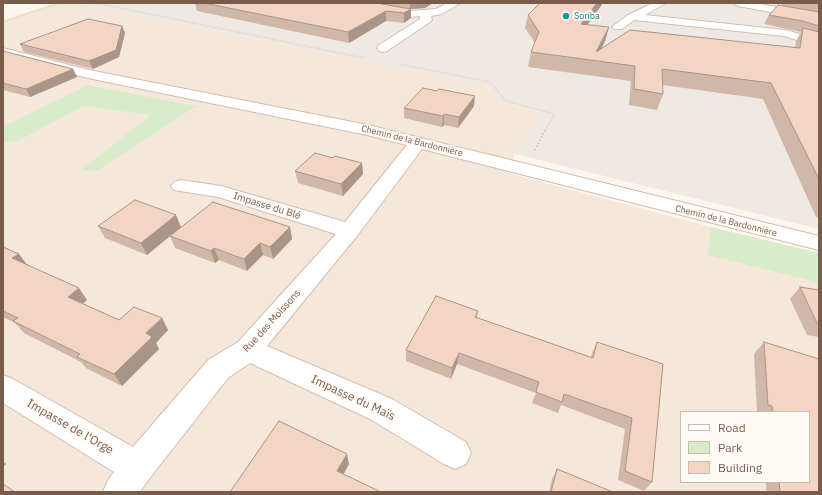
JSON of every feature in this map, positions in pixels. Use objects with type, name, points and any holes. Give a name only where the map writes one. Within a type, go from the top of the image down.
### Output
[{"type":"street","points":[[345,3],[395,12],[425,14],[438,12],[455,3]]},
{"type":"street","points":[[618,26],[632,17],[661,3]]},
{"type":"street","points":[[738,3],[819,18]]},
{"type":"street","points":[[383,48],[426,20],[425,14]]},
{"type":"street","points":[[632,17],[785,33],[819,43]]},
{"type":"street","name":"Chemin de la Bardonnière","points":[[3,52],[96,76],[294,114],[418,142],[708,217],[819,243]]},
{"type":"street","name":"Rue des Moissons","points":[[120,492],[137,467],[218,369],[248,350],[350,231],[418,142]]},
{"type":"street","name":"Impasse du Blé","points":[[182,186],[221,192],[350,231]]},
{"type":"street","name":"Impasse du Maïs","points":[[248,350],[381,409],[455,453]]},
{"type":"street","name":"Impasse de l'Orge","points":[[3,388],[137,467]]},
{"type":"path","points":[[3,22],[60,3]]},
{"type":"path","points":[[96,3],[368,59]]},
{"type":"path","points":[[399,64],[490,82],[506,101],[554,114],[532,156],[538,173]]},
{"type":"shaded area","points":[[56,3],[78,3],[486,85],[498,102],[542,112],[504,172],[711,227],[708,255],[819,283],[819,492],[3,492],[3,20]]},
{"type":"shaded area","points":[[77,3],[819,3],[819,229],[515,154],[542,112],[498,102],[486,85]]},
{"type":"green space","points":[[88,85],[196,106],[98,170],[80,171],[151,115],[83,106],[20,140],[3,143],[3,127]]},
{"type":"green space","points":[[711,227],[819,253],[819,283],[707,255]]},
{"type":"building","points":[[204,3],[376,3],[411,9],[404,13],[386,11],[348,32]]},
{"type":"building","points":[[540,3],[597,3],[581,24],[609,27],[596,52],[630,30],[800,48],[803,28],[819,32],[819,179],[771,83],[662,69],[663,94],[634,89],[635,66],[531,52],[539,32],[528,15]]},
{"type":"building","points":[[778,5],[819,12],[819,26],[803,21],[769,15]]},
{"type":"building","points":[[88,19],[122,26],[116,50],[89,61],[20,44]]},
{"type":"building","points":[[3,51],[73,69],[26,89],[3,83]]},
{"type":"building","points":[[423,88],[437,91],[439,89],[475,96],[459,117],[444,114],[443,116],[404,108]]},
{"type":"building","points":[[315,153],[333,158],[335,156],[362,163],[341,184],[295,171]]},
{"type":"building","points":[[135,200],[176,215],[141,243],[98,226]]},
{"type":"building","points":[[213,202],[290,227],[270,247],[260,243],[244,259],[214,248],[211,251],[170,236]]},
{"type":"building","points":[[3,247],[19,254],[12,258],[79,288],[68,297],[119,320],[134,307],[162,318],[146,333],[152,337],[114,374],[77,357],[80,354],[13,321],[18,318],[3,311]]},
{"type":"building","points":[[800,287],[819,290],[819,324],[817,323]]},
{"type":"building","points":[[436,296],[478,311],[475,317],[593,358],[597,342],[663,364],[652,482],[625,471],[632,418],[564,394],[562,402],[536,392],[539,382],[459,353],[452,368],[406,350]]},
{"type":"building","points":[[764,342],[819,359],[819,492],[780,492],[779,483],[810,483],[810,411],[773,411],[772,406],[768,405]]},
{"type":"building","points":[[279,421],[347,454],[337,471],[381,492],[230,492]]},
{"type":"building","points":[[557,469],[613,492],[551,492]]},
{"type":"building","points":[[3,484],[15,492],[3,492]]},
{"type":"place","name":"Soriba","points":[[566,16]]}]
